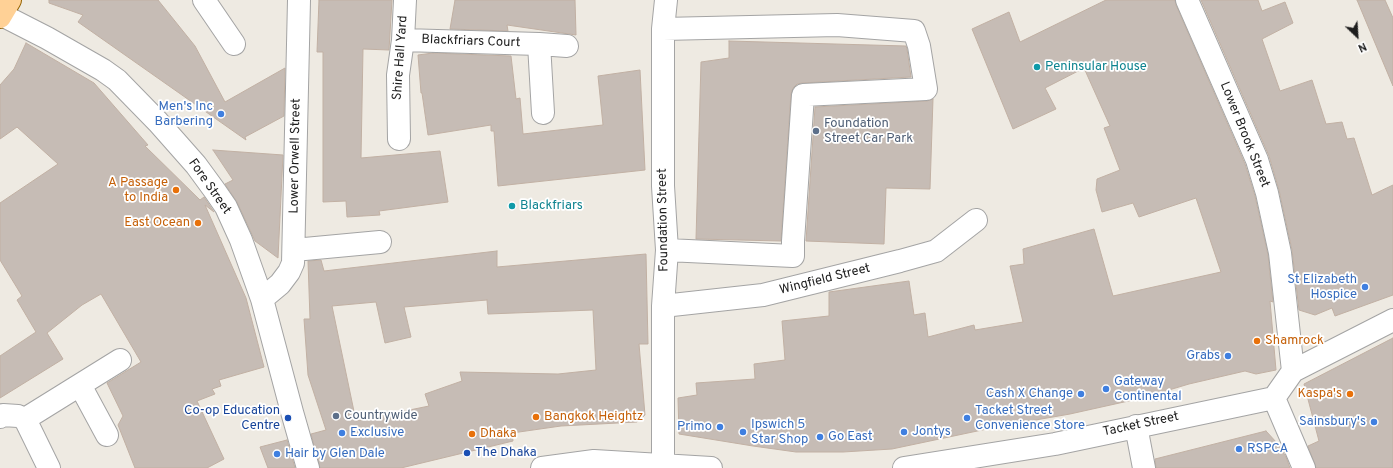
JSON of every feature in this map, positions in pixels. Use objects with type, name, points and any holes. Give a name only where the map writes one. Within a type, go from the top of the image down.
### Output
[{"type":"street","points":[[204,0],[234,44]]},
{"type":"street","name":"Lower Orwell Street","points":[[262,299],[280,284],[289,272],[293,263],[299,0]]},
{"type":"street","name":"Shire Hall Yard","points":[[399,139],[398,75],[403,40],[405,0]]},
{"type":"street","name":"Foundation Street","points":[[666,0],[663,30],[663,186],[666,250],[663,306],[672,466]]},
{"type":"street","name":"Lower Brook Street","points":[[1187,0],[1257,160],[1267,193],[1280,253],[1293,372]]},
{"type":"street","name":"Fore Street","points":[[3,11],[103,70],[117,80],[158,122],[196,165],[226,207],[241,240],[262,299],[308,468]]},
{"type":"street","points":[[663,30],[837,25],[914,30],[919,46],[926,89],[803,95],[793,256],[666,250]]},
{"type":"street","name":"Blackfriars Court","points":[[403,40],[567,46]]},
{"type":"street","name":"Blackfriars Court","points":[[540,44],[543,113]]},
{"type":"street","name":"Wingfield Street","points":[[663,306],[763,295],[900,261],[936,251],[976,220]]},
{"type":"street","points":[[294,250],[380,242]]},
{"type":"street","points":[[1304,468],[1274,398],[1293,372],[1393,320]]},
{"type":"street","points":[[25,419],[120,360]]},
{"type":"street","points":[[80,385],[107,435]]},
{"type":"street","name":"Tacket Street","points":[[904,468],[1055,444],[1274,398]]},
{"type":"street","points":[[0,417],[18,416],[25,419],[49,468]]},
{"type":"street","points":[[1136,426],[1144,468]]},
{"type":"street","points":[[542,468],[594,461],[711,468]]},
{"type":"building","points":[[49,0],[158,0],[195,46],[225,102],[285,68],[284,116],[245,137],[246,140],[78,22],[83,15],[49,3]]},
{"type":"building","points":[[319,0],[392,0],[389,50],[363,49],[361,158],[440,151],[448,202],[379,211],[380,215],[347,217],[346,201],[323,202],[323,52],[317,52]]},
{"type":"building","points":[[455,0],[575,0],[576,35],[507,25],[508,31],[450,29]]},
{"type":"building","points":[[1106,0],[1175,0],[1245,164],[1255,196],[1268,255],[1273,302],[1270,301],[1276,370],[1256,374],[1245,371],[1189,384],[1142,398],[1070,414],[1001,426],[892,449],[843,452],[796,452],[679,434],[678,398],[697,395],[696,383],[755,379],[754,364],[785,360],[782,321],[829,316],[829,292],[909,281],[914,315],[925,313],[928,337],[974,325],[975,330],[1023,322],[1010,266],[1024,264],[1023,249],[1094,229],[1113,296],[1221,272],[1196,198],[1139,217],[1133,203],[1102,212],[1096,190],[1097,179],[1120,170],[1104,128],[1110,126],[1084,68],[1045,88],[1056,109],[1013,129],[972,29],[1009,12],[1020,42]]},
{"type":"building","points":[[1201,0],[1258,0],[1262,11],[1285,2],[1293,23],[1262,39],[1280,91],[1312,80],[1326,124],[1342,122],[1347,139],[1354,138],[1372,195],[1393,185],[1393,295],[1335,316],[1332,308],[1315,315],[1299,310],[1292,250],[1279,190],[1269,156]]},
{"type":"building","points":[[1357,0],[1385,0],[1393,18],[1393,86]]},
{"type":"building","points":[[729,41],[906,46],[907,49],[911,77],[802,83],[797,84],[793,88],[791,94],[781,241],[696,239],[701,62],[729,58]]},
{"type":"building","points":[[26,43],[94,83],[148,145],[145,146],[200,200],[204,197],[214,212],[205,205],[246,298],[264,367],[219,380],[221,386],[212,389],[215,394],[197,401],[224,459],[207,468],[135,468],[118,425],[123,416],[107,383],[141,362],[101,294],[82,305],[47,333],[63,359],[0,398],[0,356],[36,332],[17,300],[22,296],[0,260],[0,203],[58,164],[17,127],[0,139],[0,85],[14,69]]},
{"type":"building","points":[[433,53],[511,56],[516,99],[520,98],[523,134],[603,125],[598,76],[640,70],[645,170],[498,186],[494,131],[491,131],[491,125],[428,135],[421,93],[418,55]]},
{"type":"building","points":[[933,99],[930,189],[886,188],[884,244],[806,241],[815,107],[927,101]]},
{"type":"building","points":[[213,150],[283,155],[278,258],[255,241],[237,202],[225,184],[233,180]]},
{"type":"building","points":[[497,251],[497,267],[646,254],[648,344],[639,344],[645,415],[637,422],[561,426],[512,433],[513,441],[401,468],[320,468],[311,434],[326,430],[308,375],[304,319],[310,319],[308,261],[321,260],[324,271]],"holes":[[[487,300],[488,314],[593,310],[596,370],[558,374],[460,372],[462,381],[425,394],[429,406],[356,421],[332,306],[376,302],[385,343],[411,337],[404,307]]]},
{"type":"building","points":[[1393,338],[1393,468],[1316,468],[1308,446],[1319,441],[1304,384]]},
{"type":"building","points":[[1266,431],[1277,443],[1286,457],[1290,468],[1156,468],[1155,459]]},
{"type":"building","points":[[287,440],[295,468],[268,468],[260,447]]},
{"type":"place","name":"Peninsular House","points":[[1037,67]]},
{"type":"place","name":"Men's Inc Barbering","points":[[221,114]]},
{"type":"place","name":"Foundation Street Car Park","points":[[816,131]]},
{"type":"place","name":"A Passage to India","points":[[176,190]]},
{"type":"place","name":"Blackfriars","points":[[512,206]]},
{"type":"place","name":"East Ocean","points":[[198,223]]},
{"type":"place","name":"St Elizabeth Hospice","points":[[1365,287]]},
{"type":"place","name":"Shamrock","points":[[1257,341]]},
{"type":"place","name":"Grabs","points":[[1228,356]]},
{"type":"place","name":"Gateway Continental","points":[[1106,389]]},
{"type":"place","name":"Cash X Change","points":[[1081,394]]},
{"type":"place","name":"Kaspa's","points":[[1350,394]]},
{"type":"place","name":"Countrywide","points":[[336,416]]},
{"type":"place","name":"Bangkok Heightz","points":[[536,417]]},
{"type":"place","name":"Co-op Education Centre","points":[[288,418]]},
{"type":"place","name":"Tacket Street Convenience Store","points":[[967,418]]},
{"type":"place","name":"Sainsbury's","points":[[1374,422]]},
{"type":"place","name":"Primo","points":[[720,427]]},
{"type":"place","name":"Ipswich 5 Star Shop","points":[[743,432]]},
{"type":"place","name":"Jontys","points":[[904,432]]},
{"type":"place","name":"Exclusive","points":[[342,433]]},
{"type":"place","name":"Dhaka","points":[[472,434]]},
{"type":"place","name":"Go East","points":[[820,437]]},
{"type":"place","name":"RSPCA","points":[[1239,449]]},
{"type":"place","name":"The Dhaka","points":[[467,453]]},
{"type":"place","name":"Hair by Glen Dale","points":[[277,454]]}]
